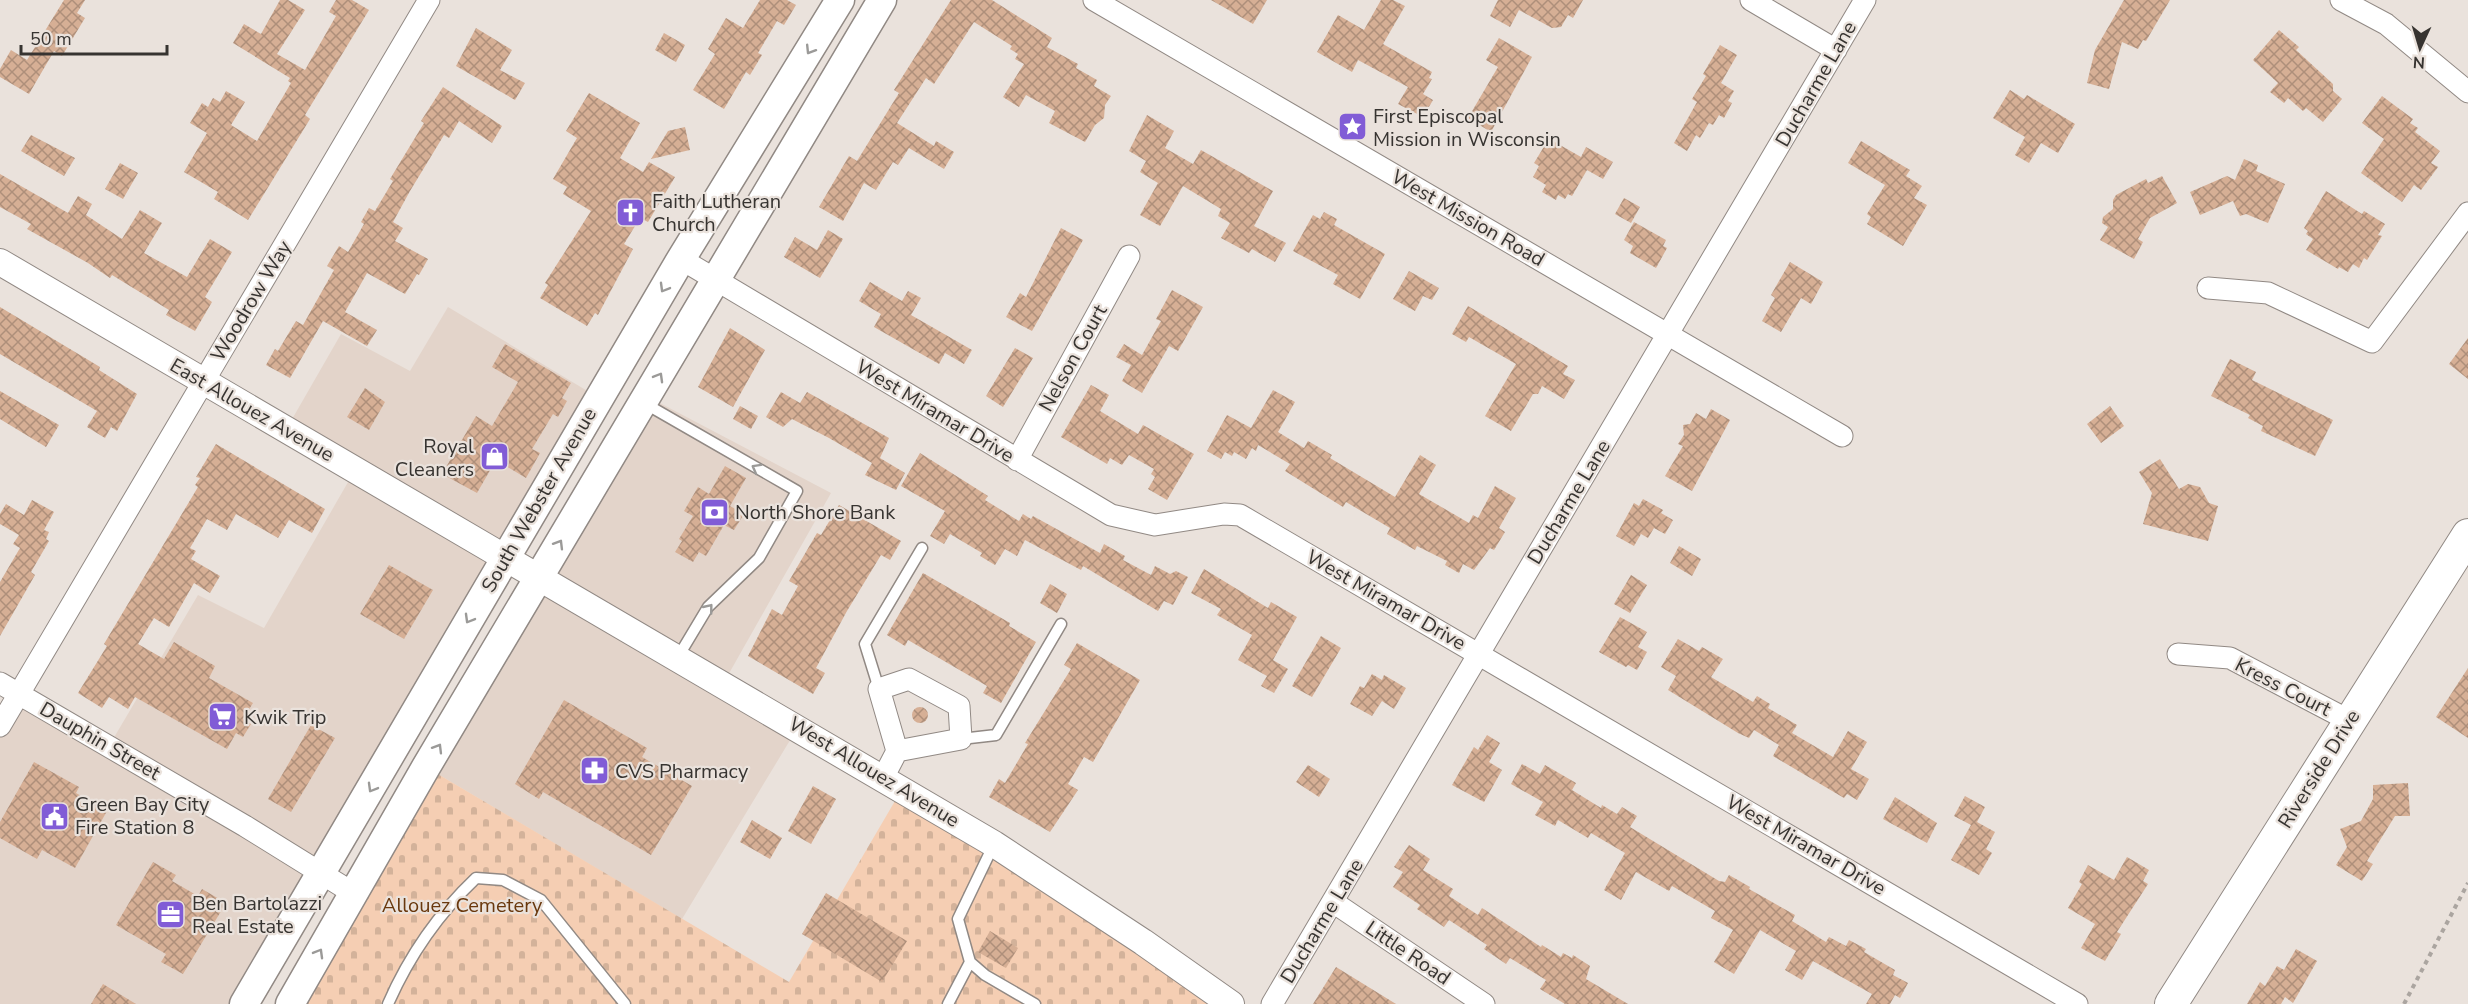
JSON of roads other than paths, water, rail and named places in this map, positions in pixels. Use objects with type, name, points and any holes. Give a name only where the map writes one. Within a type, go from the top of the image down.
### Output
[{"type":"main road","name":"South Webster Avenue","points":[[244,1004],[681,259],[840,0]]},
{"type":"main road","name":"South Webster Avenue","points":[[290,1004],[353,893],[882,0]]},
{"type":"main road","name":"Riverside Drive","points":[[2171,1004],[2468,535]]},
{"type":"street","name":"Woodrow Way","points":[[0,726],[429,0]]},
{"type":"street","name":"West Mission Road","points":[[1094,0],[1842,436]]},
{"type":"street","points":[[1751,0],[1836,50]]},
{"type":"street","name":"Ducharme Lane","points":[[1272,1004],[1865,0]]},
{"type":"street","points":[[2341,0],[2386,24],[2468,92]]},
{"type":"street","points":[[2208,288],[2268,293],[2373,342],[2468,213]]},
{"type":"street","name":"Nelson Court","points":[[1017,460],[1129,256]]},
{"type":"street","name":"West Miramar Drive","points":[[681,259],[1111,516],[1155,525],[1224,514],[1240,515],[2077,1004]]},
{"type":"street","name":"East Allouez Avenue","points":[[0,262],[506,556]]},
{"type":"street","name":"West Allouez Avenue","points":[[506,556],[994,844],[1232,1004]]},
{"type":"street","name":"Kress Court","points":[[2178,654],[2230,658],[2350,722]]},
{"type":"street","points":[[883,778],[897,751],[879,689],[909,679],[959,706],[961,739],[897,751]]},
{"type":"street","name":"Dauphin Street","points":[[0,683],[353,893]]},
{"type":"street","name":"Little Road","points":[[1332,902],[1484,1004]]},
{"type":"lane","points":[[644,403],[797,491],[759,558],[708,607],[678,657]]},
{"type":"lane","points":[[879,689],[865,644],[922,548]]},
{"type":"lane","points":[[961,739],[996,735],[1061,624]]},
{"type":"lane","points":[[994,844],[958,919],[970,962],[985,975],[1035,1004]]},
{"type":"lane","points":[[388,1004],[424,937],[447,906],[476,878],[503,880],[542,900],[625,1004]]},
{"type":"lane","points":[[948,1004],[970,962]]},
{"type":"place","name":"First Episcopal Mission in Wisconsin","points":[[1352,127]]},
{"type":"place","name":"Faith Lutheran Church","points":[[631,212]]},
{"type":"place","name":"Royal Cleaners","points":[[495,457]]},
{"type":"place","name":"North Shore Bank","points":[[714,512]]},
{"type":"place","name":"Kwik Trip","points":[[223,717]]},
{"type":"place","name":"CVS Pharmacy","points":[[594,771]]},
{"type":"place","name":"Green Bay City Fire Station 8","points":[[54,816]]},
{"type":"place","name":"Ben Bartolazzi Real Estate","points":[[171,914]]},
{"type":"park label","name":"Allouez Cemetery","points":[[462,905]]}]
